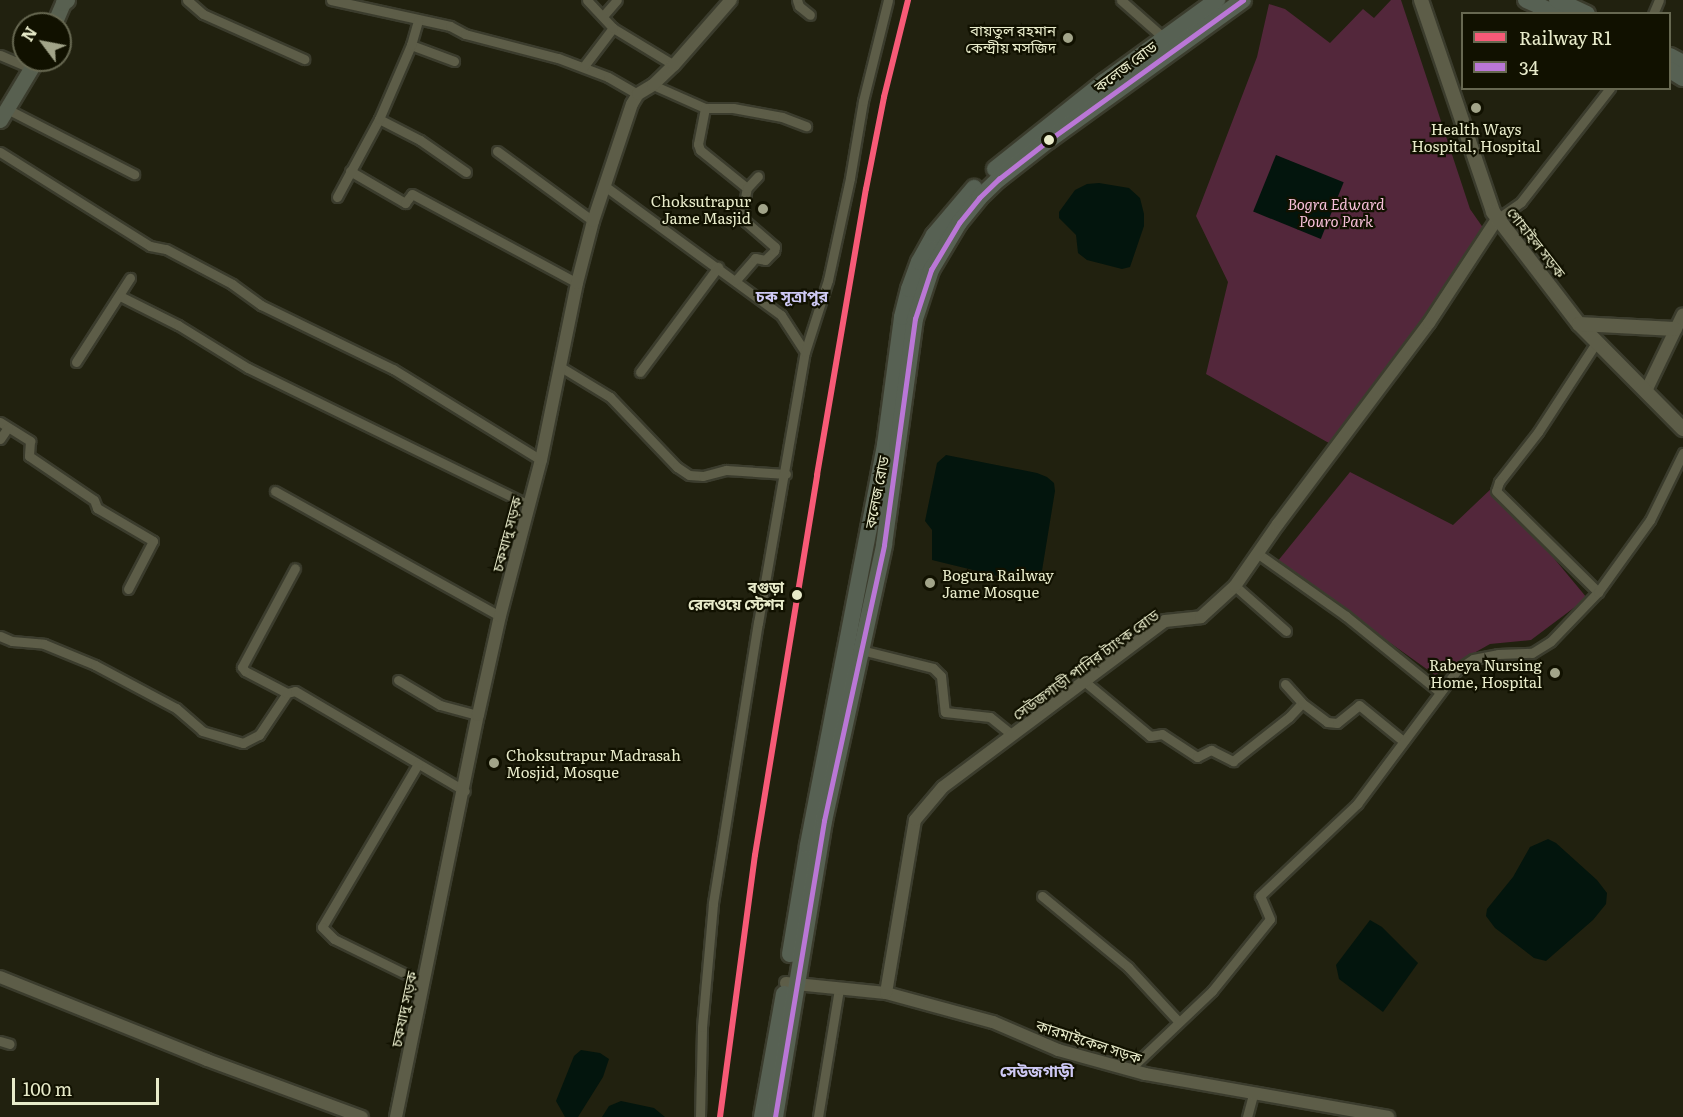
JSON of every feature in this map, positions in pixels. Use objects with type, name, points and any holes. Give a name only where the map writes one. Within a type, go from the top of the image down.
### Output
[{"type":"highway","name":"কলেজ রোড","points":[[762,1117],[884,545],[909,318],[940,252],[979,198],[1204,18],[1217,0]]},
{"type":"highway","name":"কলেজ রোড","points":[[775,1117],[808,845],[919,262],[934,235],[974,188],[1033,138],[1163,37],[1243,0]]},
{"type":"highway","points":[[1526,0],[1553,12]]},
{"type":"highway","points":[[1557,0],[1583,12]]},
{"type":"main road","name":"গোহাইল সড়ক","points":[[1421,0],[1488,204],[1497,219],[1579,324],[1683,429]]},
{"type":"main road","points":[[4,114],[29,72]]},
{"type":"main road","points":[[1579,324],[1679,329]]},
{"type":"street","points":[[187,0],[203,14],[304,58]]},
{"type":"street","points":[[331,0],[450,26],[465,34],[584,66],[638,94],[653,85],[674,65],[731,0]]},
{"type":"street","points":[[587,0],[613,28],[674,65]]},
{"type":"street","points":[[603,16],[616,0]]},
{"type":"street","points":[[797,0],[799,6],[810,15]]},
{"type":"street","points":[[700,1117],[702,1027],[713,903],[758,623],[786,474],[805,352],[828,280],[850,178],[863,101],[888,0]]},
{"type":"street","points":[[1120,0],[1163,37]]},
{"type":"street","points":[[337,196],[379,119],[411,45],[418,20]]},
{"type":"street","points":[[584,66],[613,28]]},
{"type":"street","points":[[411,45],[454,61]]},
{"type":"street","points":[[653,85],[705,108],[733,108],[782,117],[806,126]]},
{"type":"street","points":[[1497,219],[1521,202],[1608,90]]},
{"type":"street","name":"চকযাদু সড়ক","points":[[396,1117],[465,791],[478,715],[500,616],[541,460],[577,283],[593,221],[632,104],[638,94]]},
{"type":"street","points":[[705,108],[698,144],[700,150],[747,188]]},
{"type":"street","points":[[4,114],[134,174]]},
{"type":"street","points":[[379,119],[420,140],[466,172]]},
{"type":"street","points":[[497,151],[593,221]]},
{"type":"street","points":[[0,152],[150,246],[166,249],[232,284],[261,305],[393,369],[541,460]]},
{"type":"street","points":[[350,171],[405,203],[412,194],[577,283]]},
{"type":"street","points":[[736,280],[755,258],[765,260],[775,247],[746,222],[742,215],[747,188],[758,176]]},
{"type":"street","points":[[606,187],[781,315],[805,352]]},
{"type":"street","name":"সেউজগাড়ী পানির ট্যাংক রোড","points":[[886,993],[915,820],[943,787],[1165,621],[1202,617],[1235,586],[1257,553],[1430,323],[1497,219]]},
{"type":"street","points":[[640,372],[718,267]]},
{"type":"street","points":[[76,362],[130,278]]},
{"type":"street","points":[[120,296],[177,325],[248,368],[529,505]]},
{"type":"street","points":[[1646,391],[1679,329],[1683,314]]},
{"type":"street","points":[[1596,343],[1538,432],[1499,482],[1496,491],[1598,592]]},
{"type":"street","points":[[559,366],[610,397],[677,467],[689,475],[703,476],[726,470],[786,474]]},
{"type":"street","points":[[0,439],[4,424],[30,441],[29,456],[94,500],[97,508],[153,541],[128,589]]},
{"type":"street","points":[[1129,1070],[1212,991],[1270,919],[1260,897],[1357,804],[1458,669],[1473,659],[1498,654],[1532,653],[1551,641],[1598,592],[1650,520],[1683,453]]},
{"type":"street","points":[[275,491],[500,616]]},
{"type":"street","points":[[1257,553],[1346,616],[1440,692]]},
{"type":"street","points":[[295,568],[242,667],[245,671],[287,693],[295,692],[303,696],[465,791]]},
{"type":"street","points":[[1235,586],[1286,631]]},
{"type":"street","points":[[0,636],[12,641],[44,644],[96,665],[176,708],[202,731],[243,743],[259,735],[287,693]]},
{"type":"street","points":[[861,650],[933,668],[941,676],[945,712],[990,717],[1012,735]]},
{"type":"street","points":[[398,680],[440,705],[478,715]]},
{"type":"street","points":[[1084,681],[1150,736],[1162,734],[1197,757],[1211,750],[1233,761],[1302,703]]},
{"type":"street","points":[[1285,684],[1302,703],[1333,724],[1359,705],[1403,741]]},
{"type":"street","points":[[418,764],[322,927],[334,939],[424,983]]},
{"type":"street","points":[[1042,896],[1128,967],[1178,1021]]},
{"type":"street","points":[[0,977],[207,1060],[362,1117]]},
{"type":"street","name":"কারমাইকেল সড়ক","points":[[791,984],[886,993],[993,1022],[1059,1050],[1129,1070],[1388,1117]]},
{"type":"street","points":[[818,1117],[838,989]]},
{"type":"street","points":[[0,1041],[10,1044]]},
{"type":"street","points":[[1247,1117],[1253,1094]]},
{"type":"green space","name":"Bogra Edward Pouro Park","points":[[1391,0],[1401,0],[1470,209],[1486,232],[1336,447],[1206,374],[1228,282],[1196,216],[1257,57],[1269,4],[1285,9],[1330,43],[1363,9],[1374,18]]},
{"type":"green space","points":[[1350,472],[1453,525],[1494,486],[1587,598],[1531,640],[1490,644],[1435,675],[1277,562]]},
{"type":"shaded area","points":[[1276,155],[1344,182],[1321,239],[1253,212]]},
{"type":"shaded area","points":[[1099,183],[1129,188],[1140,198],[1144,226],[1130,267],[1122,269],[1087,260],[1078,253],[1076,235],[1059,218],[1059,212],[1075,190],[1087,184]]},
{"type":"shaded area","points":[[946,455],[1037,473],[1054,483],[1055,491],[1040,583],[1026,583],[932,560],[932,530],[925,521],[937,463]]},
{"type":"shaded area","points":[[1548,839],[1556,843],[1597,880],[1607,893],[1606,904],[1593,920],[1546,961],[1534,958],[1495,928],[1486,916],[1487,909],[1513,877],[1530,847]]},
{"type":"shaded area","points":[[1370,920],[1382,927],[1418,963],[1383,1012],[1339,979],[1336,965]]},
{"type":"shaded area","points":[[581,1050],[600,1053],[609,1059],[603,1077],[578,1117],[565,1117],[556,1101],[574,1056]]},
{"type":"shaded area","points":[[621,1101],[654,1108],[665,1117],[602,1117],[609,1106]]},
{"type":"rail line","name":"R1","points":[[720,1117],[755,855],[817,475],[866,189],[884,97],[908,0]]},
{"type":"transit line","name":"34","points":[[775,1117],[824,821],[884,545],[915,319],[931,270],[959,223],[979,198],[999,179],[1049,140],[1243,0]]},
{"type":"place","name":"বায়তুল রহমান কেন্দ্রীয় মসজিদ","points":[[1068,38]]},
{"type":"place","name":"Health Ways Hospital, Hospital","points":[[1476,108]]},
{"type":"place","name":"Choksutrapur Jame Masjid","points":[[763,209]]},
{"type":"place","name":"Bogura Railway Jame Mosque","points":[[930,583]]},
{"type":"place","name":"বগুড়া রেলওয়ে স্টেশন","points":[[797,595]]},
{"type":"place","name":"Rabeya Nursing Home, Hospital","points":[[1555,673]]},
{"type":"place","name":"Choksutrapur Madrasah Mosjid, Mosque","points":[[494,763]]},
{"type":"district","name":"চক সূত্রাপুর","points":[[792,295]]},
{"type":"district","name":"সেউজগাড়ী","points":[[1037,1070]]}]
